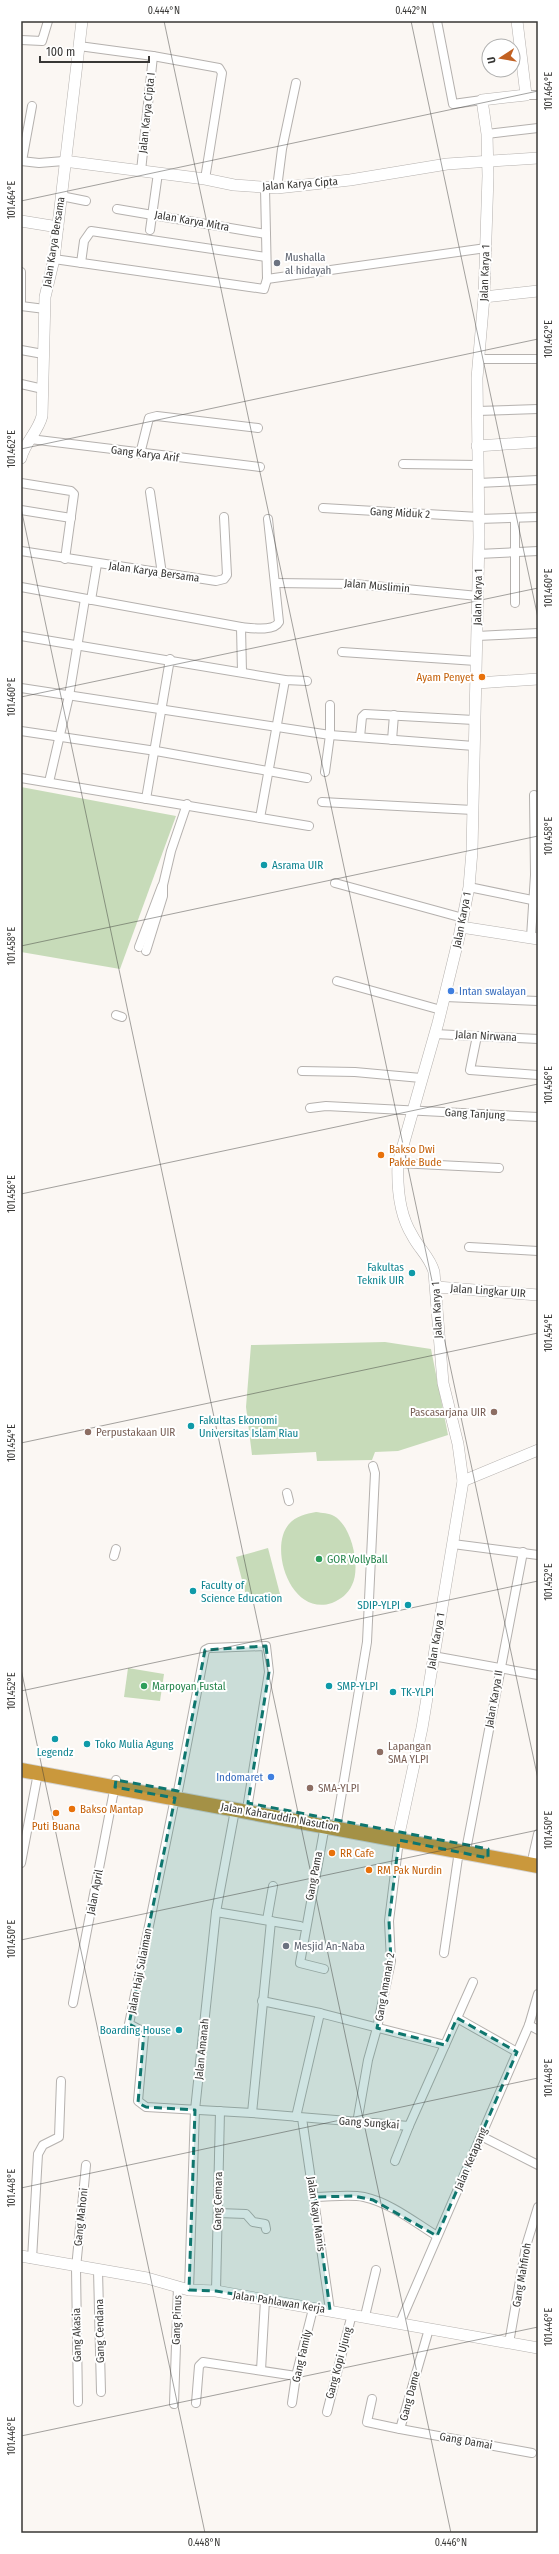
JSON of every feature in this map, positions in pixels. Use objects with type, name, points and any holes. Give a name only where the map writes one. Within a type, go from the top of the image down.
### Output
[{"type":"highway","name":"Jalan Kaharuddin Nasution","points":[[21,1762],[116,1784]]},
{"type":"highway","name":"Jalan Kaharuddin Nasution","points":[[21,1770],[176,1794],[248,1803],[331,1823],[399,1837],[488,1853],[536,1859]]},
{"type":"highway","name":"Jalan Kaharuddin Nasution","points":[[176,1794],[236,1810],[331,1823]]},
{"type":"street","points":[[21,40],[42,41],[48,21]]},
{"type":"street","name":"Jalan Karya Bersama","points":[[21,458],[30,439],[38,429],[40,422],[43,389],[45,309],[54,259],[64,161],[82,21]]},
{"type":"street","points":[[437,21],[453,104],[538,94]]},
{"type":"street","points":[[517,21],[526,95]]},
{"type":"street","points":[[79,46],[153,56],[219,68],[221,70],[205,179]]},
{"type":"street","name":"Jalan Karya Cipta I","points":[[141,171],[153,56]]},
{"type":"street","points":[[277,188],[296,83]]},
{"type":"street","name":"Jalan Karya 1","points":[[399,1837],[422,1728],[463,1482],[458,1444],[443,1383],[437,1287],[432,1263],[411,1235],[404,1218],[398,1179],[398,1163],[411,1111],[445,996],[469,887],[473,810],[474,720],[477,683],[477,411],[484,297],[488,161],[482,100]]},
{"type":"street","points":[[32,106],[21,161],[39,163],[64,161]]},
{"type":"street","points":[[486,134],[538,128]]},
{"type":"street","name":"Jalan Karya Cipta","points":[[64,161],[264,188],[277,188],[350,180],[447,164],[538,158]]},
{"type":"street","points":[[150,230],[158,173]]},
{"type":"street","points":[[54,259],[260,289],[266,286],[267,279],[264,188]]},
{"type":"street","points":[[61,196],[86,201]]},
{"type":"street","name":"Jalan Karya Mitra","points":[[117,209],[266,234]]},
{"type":"street","points":[[21,222],[58,227]]},
{"type":"street","points":[[81,263],[84,240],[91,231],[266,257]]},
{"type":"street","points":[[267,279],[486,248]]},
{"type":"street","points":[[21,272],[21,302]]},
{"type":"street","points":[[484,297],[538,291]]},
{"type":"street","points":[[21,306],[45,309]]},
{"type":"street","points":[[21,350],[43,354]]},
{"type":"street","points":[[479,359],[538,359]]},
{"type":"street","points":[[21,384],[43,389]]},
{"type":"street","points":[[477,411],[538,409]]},
{"type":"street","points":[[140,454],[149,418],[157,416],[258,428]]},
{"type":"street","name":"Gang Karya Arif","points":[[30,439],[140,454],[260,467]]},
{"type":"street","points":[[477,446],[538,442]]},
{"type":"street","points":[[403,464],[478,465]]},
{"type":"street","points":[[478,483],[538,480]]},
{"type":"street","points":[[21,483],[71,491],[74,496],[65,558]]},
{"type":"street","points":[[150,492],[162,574]]},
{"type":"street","name":"Gang Miduk 2","points":[[322,508],[478,518],[538,517]]},
{"type":"street","points":[[21,510],[71,518]]},
{"type":"street","name":"Jalan Karya Bersama","points":[[21,551],[162,574],[216,581],[224,579],[227,575],[224,517]]},
{"type":"street","points":[[515,518],[515,603]]},
{"type":"street","points":[[21,587],[241,627],[257,629],[277,625],[279,622],[276,583],[268,519]]},
{"type":"street","points":[[478,554],[538,551]]},
{"type":"street","points":[[49,782],[60,738],[88,600],[97,564]]},
{"type":"street","name":"Jalan Muslimin","points":[[276,583],[354,584],[478,596]]},
{"type":"street","points":[[241,627],[242,672]]},
{"type":"street","points":[[477,636],[538,633]]},
{"type":"street","points":[[21,636],[170,659],[285,680],[307,681]]},
{"type":"street","points":[[342,652],[476,661]]},
{"type":"street","points":[[146,799],[156,751],[161,708],[170,659]]},
{"type":"street","points":[[477,683],[538,679]]},
{"type":"street","points":[[260,818],[270,772],[276,727],[285,680]]},
{"type":"street","points":[[21,688],[161,708],[330,735],[360,736],[474,746]]},
{"type":"street","points":[[325,772],[330,735],[330,705]]},
{"type":"street","points":[[360,736],[362,717],[365,714],[474,720]]},
{"type":"street","points":[[392,740],[394,716]]},
{"type":"street","points":[[21,731],[60,738],[156,751],[308,778]]},
{"type":"street","points":[[21,778],[146,799],[187,804],[309,826]]},
{"type":"street","points":[[334,883],[462,922],[534,938],[532,900],[535,875],[534,795]]},
{"type":"street","points":[[322,802],[473,810]]},
{"type":"street","points":[[142,949],[163,896],[163,885],[171,851],[187,804]]},
{"type":"street","points":[[469,887],[532,900]]},
{"type":"street","points":[[337,981],[441,1010]]},
{"type":"street","points":[[445,996],[538,1002]]},
{"type":"street","name":"Jalan Nirwana","points":[[435,1034],[538,1039]]},
{"type":"street","points":[[476,1036],[470,1070],[538,1075]]},
{"type":"street","points":[[302,1071],[355,1072],[421,1078]]},
{"type":"street","name":"Gang Tanjung","points":[[310,1108],[326,1106],[538,1117]]},
{"type":"street","points":[[398,1163],[499,1168]]},
{"type":"street","points":[[469,1247],[538,1251]]},
{"type":"street","name":"Jalan Lingkar UIR","points":[[437,1287],[538,1295]]},
{"type":"street","points":[[463,1482],[538,1450]]},
{"type":"street","name":"Gang Pama","points":[[324,1969],[300,1964],[302,1926],[331,1823],[367,1642],[375,1473],[373,1466]]},
{"type":"street","points":[[453,1544],[538,1555]]},
{"type":"street","name":"Jalan Karya II","points":[[444,1953],[463,1848],[499,1669],[512,1618],[523,1552]]},
{"type":"street","points":[[176,1794],[205,1650],[209,1648],[266,1646],[269,1672],[248,1803]]},
{"type":"street","points":[[433,1656],[538,1675]]},
{"type":"street","points":[[21,1863],[38,1773]]},
{"type":"street","name":"Jalan April","points":[[73,2003],[116,1784]]},
{"type":"street","name":"Jalan Haji Sulaiman","points":[[176,1794],[129,2024],[142,2031],[144,2034],[138,2103],[146,2107],[195,2110]]},
{"type":"street","name":"Jalan Amanah","points":[[183,2288],[195,2110],[216,1912],[236,1810]]},
{"type":"street","points":[[536,1859],[538,1834]]},
{"type":"street","name":"Gang Amanah 2","points":[[357,2123],[368,2060],[377,2028],[391,1961],[389,1921],[399,1837]]},
{"type":"street","points":[[252,2113],[273,1886]]},
{"type":"street","points":[[216,1912],[302,1926]]},
{"type":"street","name":"Gang Sungkai","points":[[195,2110],[252,2113],[357,2123],[409,2126],[473,1982]]},
{"type":"street","name":"Jalan Ketapang","points":[[400,2323],[529,2025],[538,1994]]},
{"type":"street","points":[[262,2001],[320,2013],[445,2045]]},
{"type":"street","points":[[299,2117],[320,2013]]},
{"type":"street","points":[[458,2018],[517,2052]]},
{"type":"street","points":[[529,2025],[538,2030]]},
{"type":"street","points":[[32,2259],[38,2154],[43,2146],[59,2137],[61,2080]]},
{"type":"street","name":"Gang Cemara","points":[[216,2291],[220,2111]]},
{"type":"street","name":"Jalan Kayu Manis","points":[[299,2117],[315,2197],[330,2310]]},
{"type":"street","points":[[395,2161],[409,2126]]},
{"type":"street","points":[[481,2136],[538,2165]]},
{"type":"street","name":"Gang Mahoni","points":[[76,2268],[86,2166]]},
{"type":"street","points":[[315,2197],[354,2196],[373,2200],[399,2212],[437,2236]]},
{"type":"street","name":"Gang Mahfiroh","points":[[509,2343],[526,2246],[538,2207]]},
{"type":"street","points":[[218,2213],[246,2214],[253,2222],[265,2224],[266,2229]]},
{"type":"street","name":"Jalan Pahlawan Kerja","points":[[21,2256],[183,2288],[216,2291],[313,2309],[330,2310],[538,2348]]},
{"type":"street","name":"Gang Akasia","points":[[76,2268],[78,2402]]},
{"type":"street","name":"Gang Cendana","points":[[98,2270],[101,2392]]},
{"type":"street","points":[[365,2316],[376,2270]]},
{"type":"street","name":"Gang Pinus","points":[[174,2404],[175,2354],[183,2288]]},
{"type":"street","points":[[261,2370],[265,2300]]},
{"type":"street","name":"Gang Family","points":[[292,2404],[296,2376],[313,2309]]},
{"type":"street","name":"Gang Kopi Ujung","points":[[327,2412],[352,2314]]},
{"type":"street","name":"Gang Dame","points":[[372,2399],[367,2422],[400,2429],[429,2329]]},
{"type":"street","points":[[196,2403],[200,2363],[261,2370],[296,2376]]},
{"type":"street","name":"Gang Damai","points":[[400,2429],[532,2453]]},
{"type":"highlighted area","points":[[266,1646],[269,1672],[248,1803],[488,1849],[488,1858],[399,1840],[389,1921],[391,1961],[377,2028],[445,2045],[457,2018],[517,2052],[437,2236],[373,2200],[354,2196],[315,2197],[330,2310],[216,2291],[189,2290],[195,2110],[146,2107],[138,2103],[144,2032],[129,2024],[175,1798],[115,1787],[116,1780],[178,1791],[205,1650]]},
{"type":"green space","points":[[21,787],[176,816],[120,969],[21,952]]},
{"type":"green space","points":[[385,1342],[431,1349],[448,1435],[398,1451],[375,1452],[372,1460],[317,1461],[316,1452],[252,1455],[246,1407],[251,1345]]},
{"type":"green space","name":"GOR VollyBall","points":[[316,1512],[334,1516],[346,1529],[353,1548],[356,1568],[355,1578],[346,1594],[332,1603],[318,1605],[305,1600],[295,1590],[287,1578],[281,1548],[283,1535],[289,1524],[298,1517]]},
{"type":"green space","points":[[268,1548],[280,1594],[248,1603],[236,1557]]},
{"type":"green space","name":"Marpoyan Fustal","points":[[128,1668],[164,1674],[160,1701],[124,1697]]},
{"type":"place","name":"Mushalla al hidayah","points":[[277,263]]},
{"type":"place","name":"Ayam Penyet","points":[[482,677]]},
{"type":"place","name":"Asrama UIR","points":[[264,865]]},
{"type":"place","name":"Intan swalayan","points":[[451,991]]},
{"type":"place","name":"Bakso Dwi Pakde Bude","points":[[381,1155]]},
{"type":"place","name":"Fakultas Teknik UIR","points":[[412,1273]]},
{"type":"place","name":"Pascasarjana UIR","points":[[494,1412]]},
{"type":"place","name":"Fakultas Ekonomi Universitas Islam Riau","points":[[191,1426]]},
{"type":"place","name":"Perpustakaan UIR","points":[[88,1432]]},
{"type":"place","name":"GOR VollyBall","points":[[319,1559]]},
{"type":"place","name":"Faculty of Science Education","points":[[193,1591]]},
{"type":"place","name":"SDIP-YLPI","points":[[408,1605]]},
{"type":"place","name":"Marpoyan Fustal","points":[[144,1686]]},
{"type":"place","name":"SMP-YLPI","points":[[329,1686]]},
{"type":"place","name":"TK-YLPI","points":[[393,1692]]},
{"type":"place","name":"Legendz","points":[[55,1739]]},
{"type":"place","name":"Toko Mulia Agung","points":[[87,1744]]},
{"type":"place","name":"Lapangan SMA YLPI","points":[[380,1752]]},
{"type":"place","name":"Indomaret","points":[[271,1777]]},
{"type":"place","name":"SMA-YLPI","points":[[310,1788]]},
{"type":"place","name":"Bakso Mantap","points":[[72,1809]]},
{"type":"place","name":"Puti Buana","points":[[56,1813]]},
{"type":"place","name":"RR Cafe","points":[[332,1853]]},
{"type":"place","name":"RM Pak Nurdin","points":[[369,1870]]},
{"type":"place","name":"Mesjid An-Naba","points":[[286,1946]]},
{"type":"place","name":"Boarding House","points":[[179,2030]]}]
